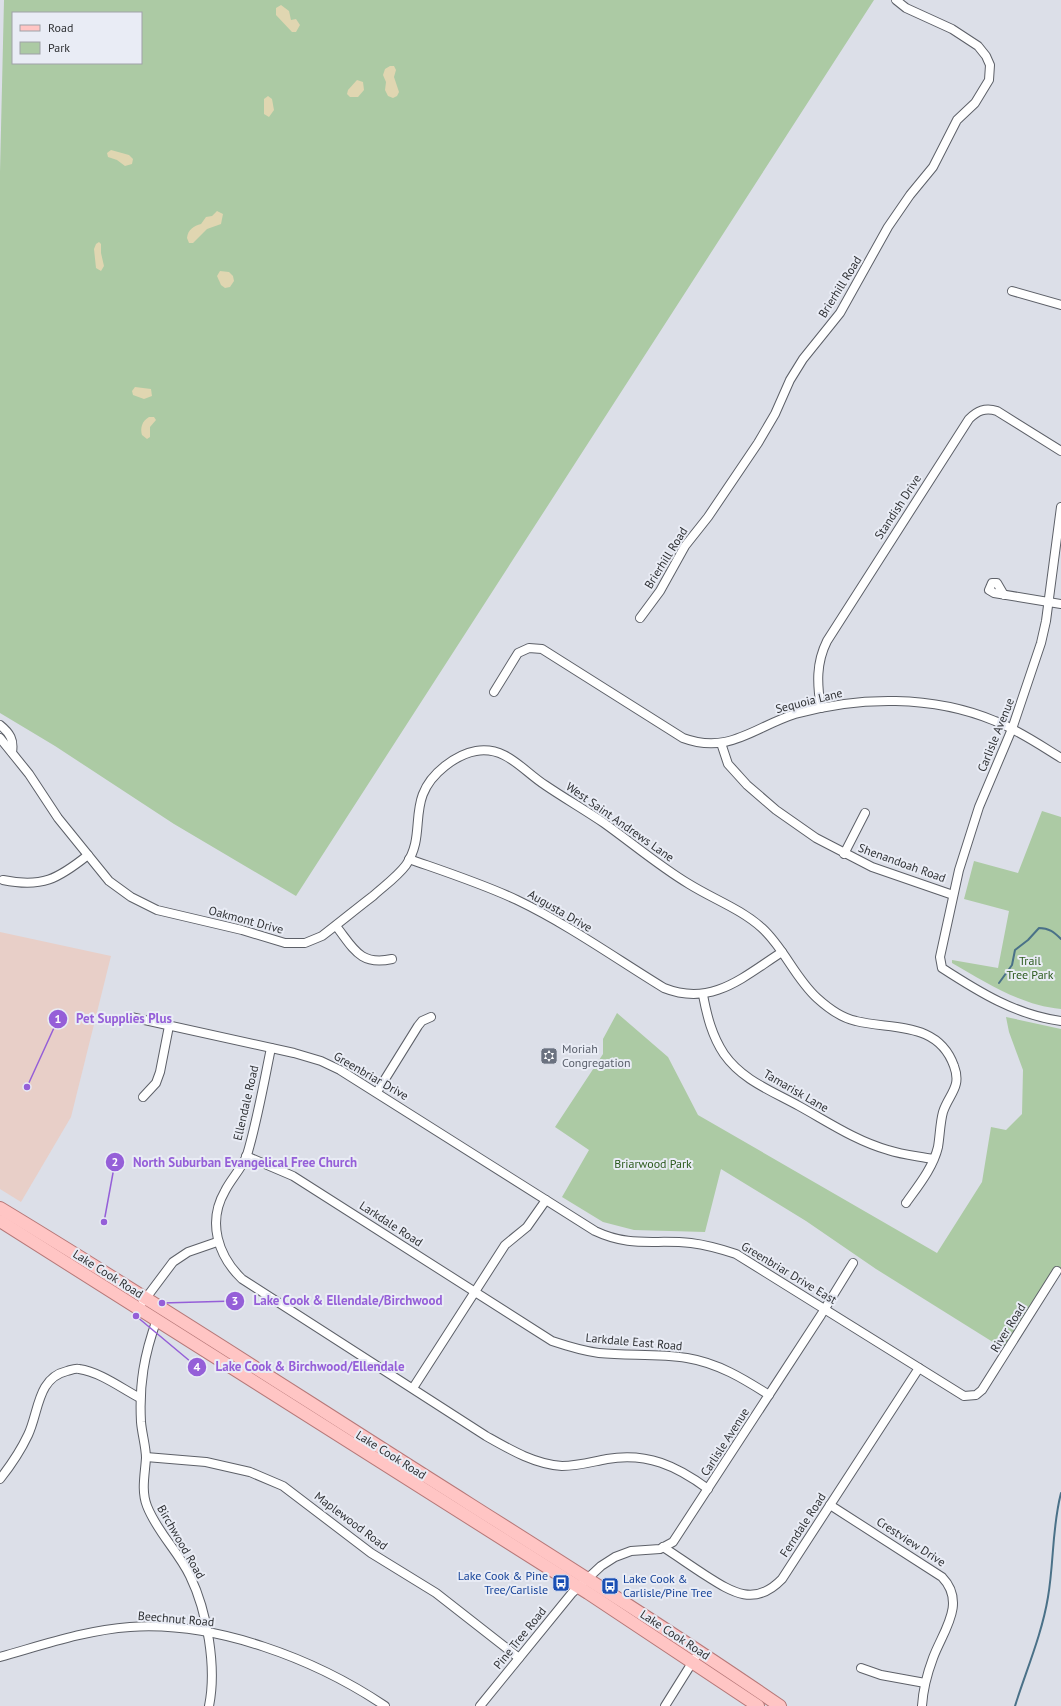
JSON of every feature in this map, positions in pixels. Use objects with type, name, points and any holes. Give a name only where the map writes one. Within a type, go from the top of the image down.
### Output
[{"type":"main road","name":"Lake Cook Road","points":[[0,1208],[142,1303],[583,1583],[693,1662],[758,1706]]},
{"type":"main road","name":"Lake Cook Road","points":[[0,1221],[142,1303],[157,1319],[583,1583],[700,1651],[780,1706]]},
{"type":"street","name":"Brierhill Road","points":[[640,618],[660,591],[677,557],[708,517],[758,443],[775,414],[790,380],[803,359],[840,313],[888,227],[910,195],[933,167],[957,120],[975,103],[990,80],[990,65],[986,56],[978,46],[952,29],[906,8],[896,0]]},
{"type":"street","points":[[1012,291],[1061,305]]},
{"type":"street","name":"Standish Drive","points":[[821,708],[817,678],[822,651],[827,641],[969,419],[975,413],[985,409],[997,411],[1061,451]]},
{"type":"street","name":"Carlisle Avenue","points":[[1061,507],[1041,643],[1012,729],[979,807],[959,870],[940,957],[942,968],[983,995],[1011,1008],[1038,1017],[1061,1021]]},
{"type":"street","points":[[1004,595],[1061,604]]},
{"type":"street","name":"Sequoia Lane","points":[[494,692],[518,653],[522,650],[533,648],[546,650],[684,738],[706,744],[730,742],[777,721],[821,708],[857,702],[888,701],[951,707],[984,716],[1012,729],[1061,758]]},
{"type":"street","name":"Oakmont Drive","points":[[0,725],[9,732],[14,742],[12,752]]},
{"type":"street","name":"Oakmont Drive","points":[[0,738],[12,752],[58,818],[116,887],[144,905],[157,910],[242,930],[285,943],[305,943],[315,940],[336,926],[405,867],[413,851],[423,792],[433,776],[454,759],[470,753]]},
{"type":"street","name":"Shenandoah Road","points":[[721,743],[728,764],[747,785],[795,823],[844,854],[872,867],[953,895]]},
{"type":"street","name":"West Saint Andrews Lane","points":[[470,753],[478,751],[496,751],[512,759],[544,785],[605,824],[689,885],[755,922],[770,935],[808,989],[835,1012],[855,1021],[922,1032],[941,1045],[948,1054],[954,1066],[957,1080],[956,1088],[945,1107],[941,1119],[938,1148],[926,1174],[906,1203]]},
{"type":"street","points":[[844,854],[865,813]]},
{"type":"street","points":[[3,880],[28,884],[46,881],[61,875],[88,855]]},
{"type":"street","name":"Augusta Drive","points":[[409,859],[484,885],[518,901],[568,928],[664,988],[684,995],[703,994]]},
{"type":"street","points":[[336,926],[354,949],[370,961],[378,962],[392,959]]},
{"type":"street","points":[[703,994],[732,985],[782,952]]},
{"type":"street","name":"Tamarisk Lane","points":[[703,994],[707,1018],[714,1036],[729,1060],[748,1078],[834,1127],[863,1140],[889,1150],[933,1159]]},
{"type":"street","name":"Greenbriar Drive","points":[[131,1017],[294,1053],[322,1061],[377,1092],[573,1217]]},
{"type":"street","points":[[377,1092],[418,1026],[422,1021],[431,1017]]},
{"type":"street","points":[[143,1097],[156,1083],[160,1072],[169,1026]]},
{"type":"street","name":"Ellendale Road","points":[[217,1242],[216,1220],[221,1198],[246,1156],[271,1048]]},
{"type":"street","name":"Larkdale Road","points":[[246,1156],[293,1176],[518,1320]]},
{"type":"street","points":[[413,1388],[505,1245],[527,1227],[546,1200]]},
{"type":"street","name":"Greenbriar Drive East","points":[[573,1217],[609,1238],[634,1242],[690,1243],[712,1246],[736,1254],[964,1396],[976,1395]]},
{"type":"street","points":[[142,1303],[173,1262],[188,1252],[217,1242],[224,1259],[242,1279],[501,1445],[540,1462],[560,1466],[575,1466],[606,1459],[641,1458],[674,1467],[689,1475],[708,1489]]},
{"type":"street","name":"Carlisle Avenue","points":[[663,1547],[673,1542],[680,1532],[825,1309],[853,1263]]},
{"type":"street","name":"River Road","points":[[976,1395],[982,1390],[992,1376],[1057,1271]]},
{"type":"street","name":"Birchwood Road","points":[[157,1319],[146,1348],[142,1368],[140,1398],[146,1457],[143,1479],[146,1505],[159,1530],[189,1575],[204,1616],[210,1651],[209,1706]]},
{"type":"street","name":"Larkdale East Road","points":[[518,1320],[552,1341],[582,1350],[599,1353],[667,1355],[688,1358],[712,1365],[733,1373],[769,1395]]},
{"type":"street","points":[[0,1479],[15,1460],[29,1433],[40,1397],[47,1384],[61,1372],[77,1368],[90,1371],[140,1398]]},
{"type":"street","name":"Ferndale Road","points":[[663,1547],[733,1592],[742,1594],[764,1593],[774,1587],[782,1579],[919,1368]]},
{"type":"street","name":"Maplewood Road","points":[[146,1457],[221,1466],[250,1472],[283,1486],[371,1553],[436,1593],[519,1658]]},
{"type":"street","name":"Crestview Drive","points":[[830,1505],[942,1577],[947,1582],[953,1597],[954,1612],[951,1621],[941,1638],[925,1683],[922,1706]]},
{"type":"street","points":[[583,1583],[601,1566],[615,1557],[631,1551],[663,1547]]},
{"type":"street","name":"Pine Tree Road","points":[[480,1706],[572,1593],[583,1583]]},
{"type":"street","name":"Beechnut Road","points":[[0,1657],[93,1632],[123,1628],[159,1627],[206,1632],[242,1640],[302,1661],[385,1706]]},
{"type":"street","points":[[664,1706],[700,1651]]},
{"type":"street","points":[[861,1668],[881,1675],[925,1683]]},
{"type":"shaded area","points":[[0,932],[111,956],[71,1117],[21,1202],[0,1189]]},
{"type":"green space","points":[[4,0],[874,0],[296,896],[174,824],[55,746],[0,713],[0,172]]},
{"type":"green space","name":"Trail Tree Park","points":[[1042,811],[1061,817],[1061,1009],[1046,1007],[1018,998],[1004,992],[952,963],[952,960],[998,968],[1009,911],[964,899],[974,861],[1018,873]]},
{"type":"green space","name":"Briarwood Park","points":[[617,1013],[668,1057],[698,1115],[937,1253],[982,1182],[991,1127],[1006,1130],[1022,1114],[1023,1070],[1009,1032],[1006,1017],[1061,1029],[1061,1273],[1055,1269],[1004,1349],[876,1269],[806,1221],[721,1169],[705,1232],[634,1230],[603,1222],[562,1197],[589,1150],[555,1127],[603,1054],[603,1039]]},
{"type":"sand","points":[[281,5],[289,11],[291,20],[296,19],[300,25],[296,32],[292,32],[276,15],[276,8]]},
{"type":"sand","points":[[390,66],[394,66],[396,70],[394,77],[399,92],[397,96],[393,98],[388,96],[385,90],[386,82],[383,75],[385,69]]},
{"type":"sand","points":[[357,80],[363,82],[364,90],[358,97],[350,97],[347,94],[348,90]]},
{"type":"sand","points":[[268,96],[272,99],[274,110],[269,117],[264,114],[264,99]]},
{"type":"sand","points":[[111,150],[129,155],[133,159],[132,164],[125,166],[117,160],[108,157],[107,153]]},
{"type":"sand","points":[[217,211],[223,214],[221,224],[207,229],[193,243],[189,243],[187,238],[190,230],[201,224],[206,217],[212,216]]},
{"type":"sand","points":[[99,242],[101,244],[101,253],[104,266],[101,271],[96,268],[94,249],[96,244]]},
{"type":"sand","points":[[220,271],[229,272],[233,276],[234,281],[230,287],[225,288],[221,285],[217,276]]},
{"type":"sand","points":[[135,387],[151,389],[152,396],[144,399],[133,395],[132,391]]},
{"type":"sand","points":[[149,417],[154,417],[156,420],[150,427],[150,437],[147,439],[142,435],[141,427]]},
{"type":"waterway","points":[[999,983],[1012,965],[1015,950],[1028,940],[1039,928],[1051,931],[1061,939]]},
{"type":"waterway","points":[[1015,1706],[1038,1639],[1045,1611],[1050,1584],[1056,1519],[1061,1493]]},
{"type":"place","name":"Moriah Congregation","points":[[549,1056]]},
{"type":"place","name":"Pet Supplies Plus","points":[[27,1087]]},
{"type":"place","name":"North Suburban Evangelical Free Church","points":[[104,1222]]},
{"type":"place","name":"Lake Cook & Ellendale/Birchwood","points":[[162,1303]]},
{"type":"place","name":"Lake Cook & Birchwood/Ellendale","points":[[136,1316]]},
{"type":"place","name":"Lake Cook & Pine Tree/Carlisle","points":[[561,1583]]},
{"type":"place","name":"Lake Cook & Carlisle/Pine Tree","points":[[610,1586]]}]
